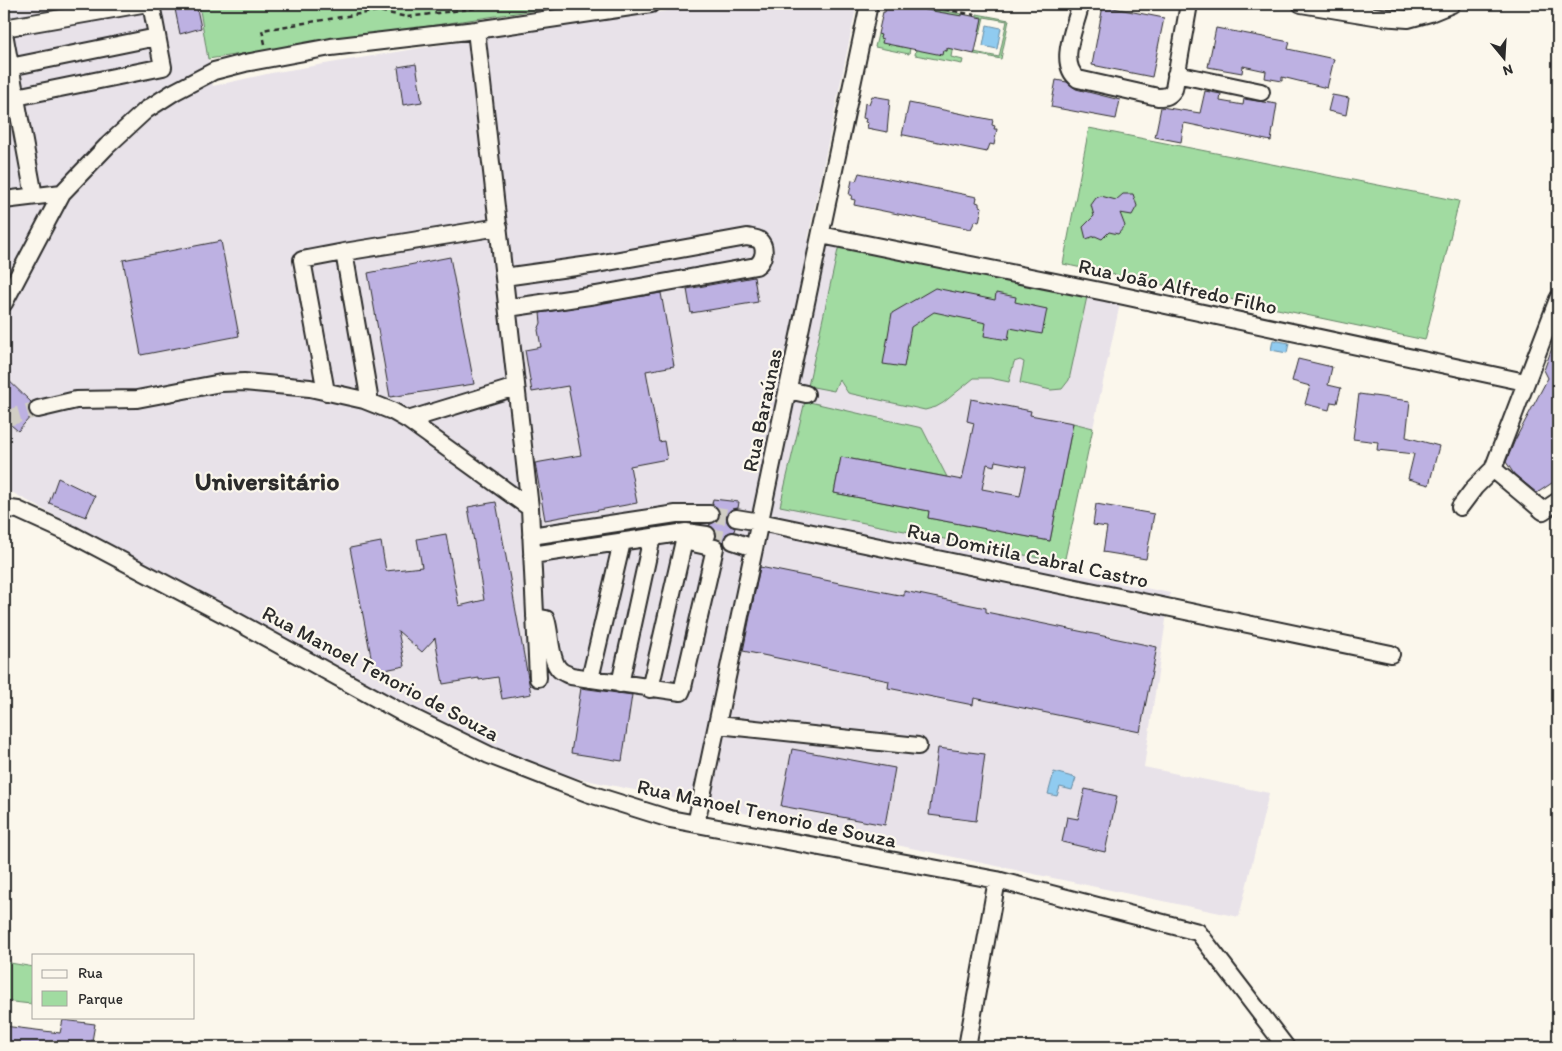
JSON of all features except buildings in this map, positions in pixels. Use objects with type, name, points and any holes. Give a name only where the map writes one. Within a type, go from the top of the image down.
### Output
[{"type":"street","points":[[4,28],[142,4]]},
{"type":"street","points":[[16,97],[162,67],[151,4]]},
{"type":"street","points":[[4,303],[62,193],[107,146],[146,110],[174,92],[214,72],[267,58],[331,48],[476,30],[651,4]]},
{"type":"street","name":"Rua Baraúnas","points":[[696,824],[869,4]]},
{"type":"street","points":[[1079,10],[1068,56],[1068,65],[1072,74],[1078,79],[1158,97],[1166,97],[1174,89],[1190,4]]},
{"type":"street","points":[[1301,4],[1342,7],[1380,17],[1408,18],[1430,13],[1452,4]]},
{"type":"street","points":[[476,30],[530,508],[538,678]]},
{"type":"street","points":[[4,33],[34,196]]},
{"type":"street","points":[[10,67],[157,37]]},
{"type":"street","points":[[1176,74],[1261,92]]},
{"type":"street","points":[[4,200],[62,193]]},
{"type":"street","points":[[326,392],[302,260],[499,227]]},
{"type":"street","name":"Rua João Alfredo Filho","points":[[821,235],[1525,382]]},
{"type":"street","points":[[504,277],[597,264],[747,237],[757,239],[761,243],[764,255],[760,264],[756,266],[596,295],[508,308]]},
{"type":"street","points":[[344,252],[370,402]]},
{"type":"street","points":[[1460,507],[1492,469],[1558,299]]},
{"type":"street","points":[[38,409],[76,400],[137,399],[221,382],[263,383],[326,392],[370,402],[408,420],[530,508]]},
{"type":"street","points":[[408,420],[516,387]]},
{"type":"street","points":[[788,390],[806,394]]},
{"type":"street","points":[[1492,469],[1543,511],[1558,501]]},
{"type":"street","name":"Rua Manoel Tenorio de Souza","points":[[4,500],[11,509],[73,535],[217,610],[399,712],[489,755],[587,793],[670,819],[997,880],[1198,932],[1283,1046]]},
{"type":"street","points":[[531,536],[676,514],[708,513],[705,534],[685,537],[652,537],[532,555]]},
{"type":"street","name":"Rua Domitila Cabral Castro","points":[[736,518],[1391,654]]},
{"type":"street","points":[[620,684],[652,537]]},
{"type":"street","points":[[650,688],[685,537]]},
{"type":"street","points":[[535,617],[546,619],[555,662],[560,671],[571,676],[679,693],[682,691],[716,548],[685,537]]},
{"type":"street","points":[[733,541],[754,548]]},
{"type":"street","points":[[590,679],[622,542]]},
{"type":"street","points":[[718,725],[918,746]]},
{"type":"street","points":[[967,1047],[997,880]]},
{"type":"path","points":[[267,58],[262,30],[378,11],[409,17],[485,7],[489,4]]},
{"type":"path","points":[[918,4],[923,7],[976,15]]},
{"type":"path","points":[[409,12],[409,17]]},
{"type":"shaded area","points":[[4,4],[199,4],[213,86],[271,73],[420,48],[714,4],[857,4],[808,239],[1121,299],[1062,571],[1170,593],[1144,767],[1269,793],[1239,917],[572,777],[481,746],[4,488]]},
{"type":"green space","points":[[199,4],[576,4],[208,59]]},
{"type":"green space","points":[[928,8],[962,14],[960,23],[957,23],[951,57],[963,60],[962,64],[915,55],[916,49],[947,51],[950,14],[927,10]]},
{"type":"green space","points":[[977,14],[1009,20],[1001,59],[974,54],[974,52],[999,57],[1007,21],[984,17],[980,34],[974,33],[979,32],[982,17],[977,16]]},
{"type":"green space","points":[[878,34],[881,35],[880,38],[910,48],[909,54],[875,47]]},
{"type":"green space","points":[[1089,128],[1459,201],[1425,340],[1063,264]]},
{"type":"green space","points":[[839,245],[1088,292],[1069,380],[1062,389],[1051,390],[1020,383],[1024,362],[1020,360],[1014,362],[1009,382],[990,378],[974,378],[943,403],[925,410],[848,393],[839,379],[834,391],[808,386]]},
{"type":"green space","points":[[805,401],[922,428],[947,477],[841,457],[834,493],[929,511],[928,518],[1050,541],[1073,423],[1093,428],[1064,563],[780,506]]},
{"type":"green space","points":[[4,962],[32,967],[31,1004],[4,1001]]},
{"type":"water","points":[[987,25],[1001,28],[997,49],[983,46]]},
{"type":"water","points":[[1273,340],[1289,343],[1287,353],[1271,350]]},
{"type":"water","points":[[1054,772],[1076,778],[1072,790],[1060,787],[1057,796],[1048,794]]},
{"type":"tunnel","points":[[4,419],[38,409]]},
{"type":"tunnel","points":[[710,514],[736,518]]},
{"type":"tunnel","points":[[707,535],[733,541]]},
{"type":"district","name":"Universitário","points":[[267,481]]}]
